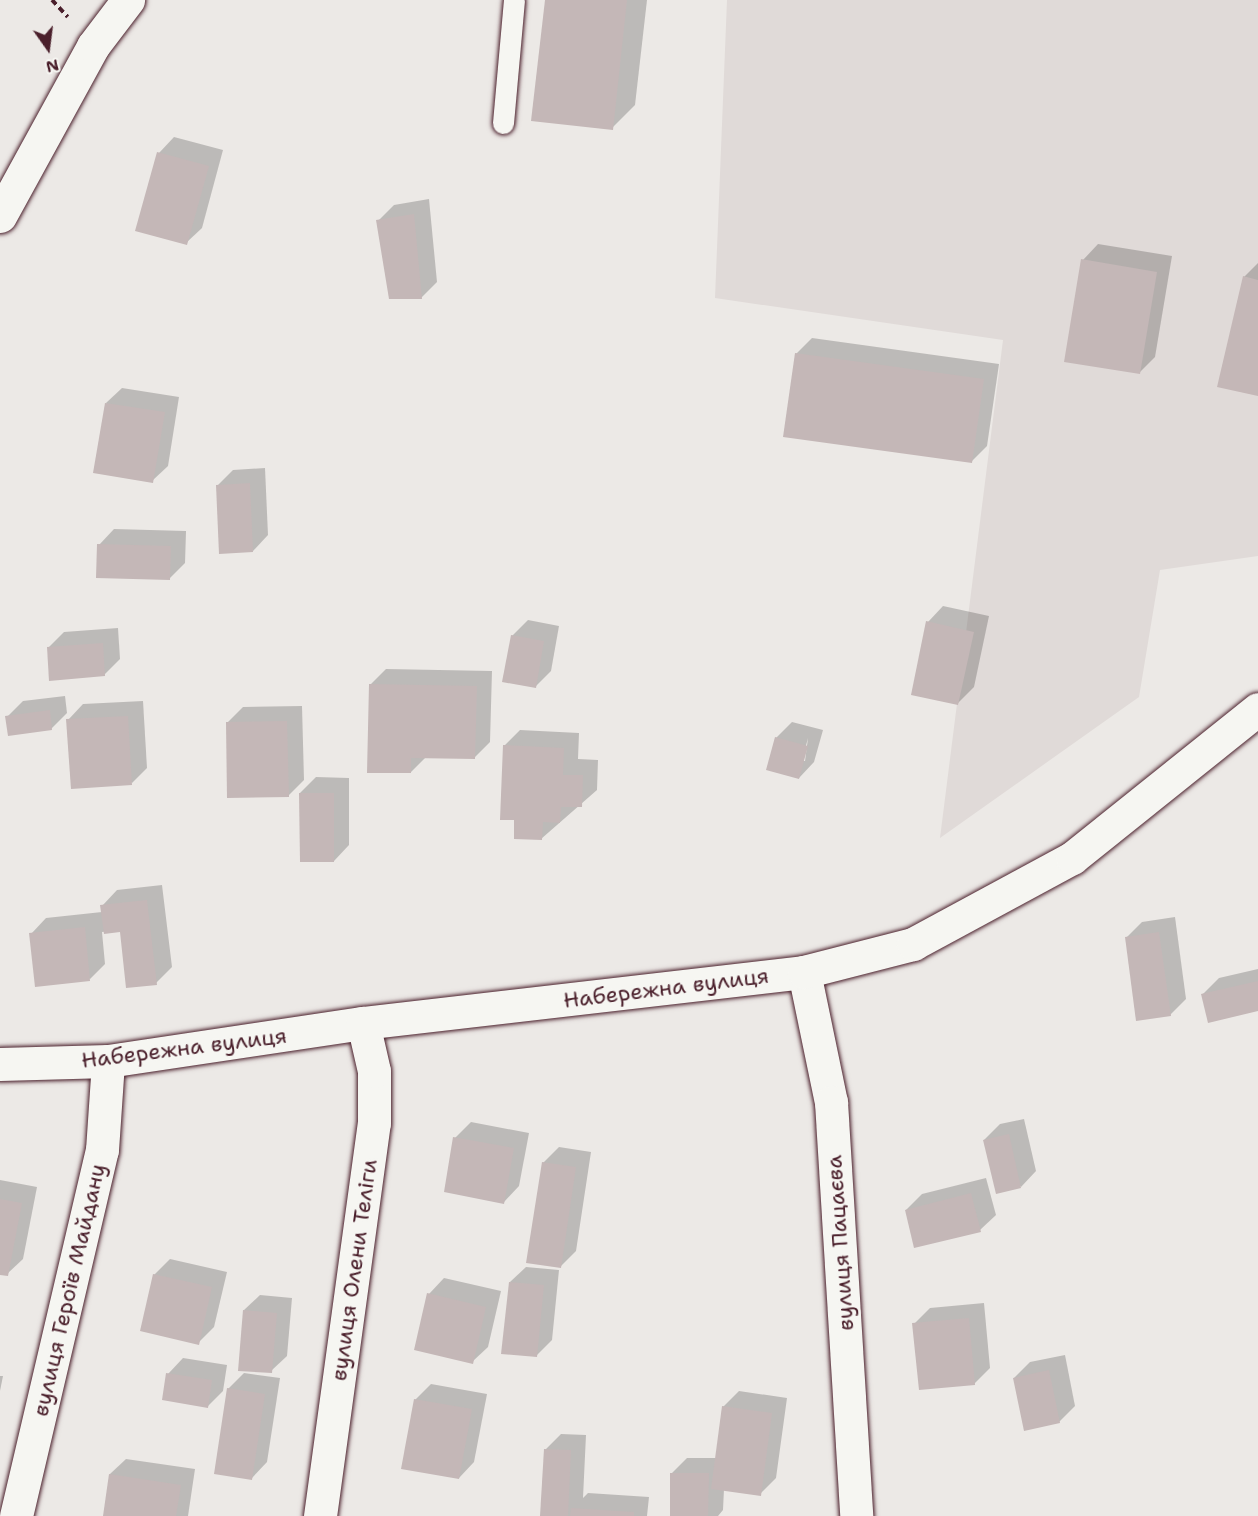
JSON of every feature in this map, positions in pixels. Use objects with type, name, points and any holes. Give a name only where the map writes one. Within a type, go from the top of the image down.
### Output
[{"type":"street","points":[[0,216],[93,46],[128,0]]},
{"type":"street","name":"Набережна вулиця","points":[[0,1064],[108,1061],[363,1023],[804,972],[914,944],[1072,858],[1258,710]]},
{"type":"street","name":"вулиця Пацаєва","points":[[804,972],[831,1102],[856,1516]]},
{"type":"street","name":"вулиця Олени Теліги","points":[[320,1516],[374,1123],[374,1071],[363,1023]]},
{"type":"street","name":"вулиця Героїв Майдану","points":[[16,1516],[102,1150],[108,1061]]},
{"type":"lane","points":[[503,123],[514,0]]},
{"type":"shaded area","points":[[727,0],[1258,0],[1258,556],[1160,570],[1139,697],[940,838],[1003,340],[715,298]]},
{"type":"building","points":[[545,0],[627,0],[613,130],[531,121]]},
{"type":"building","points":[[157,152],[209,166],[187,245],[135,231]]},
{"type":"building","points":[[414,214],[422,299],[389,299],[376,220]]},
{"type":"building","points":[[1081,259],[1157,272],[1140,374],[1064,362]]},
{"type":"building","points":[[1243,276],[1258,280],[1258,396],[1217,387]]},
{"type":"building","points":[[795,353],[984,379],[972,463],[783,437]]},
{"type":"building","points":[[105,403],[165,412],[153,483],[93,473]]},
{"type":"building","points":[[250,483],[253,552],[219,554],[216,485]]},
{"type":"building","points":[[97,544],[171,546],[170,580],[96,578]]},
{"type":"building","points":[[926,621],[974,632],[958,705],[911,695]]},
{"type":"building","points":[[511,635],[544,641],[536,688],[502,682]]},
{"type":"building","points":[[103,643],[105,676],[49,681],[47,647]]},
{"type":"building","points":[[369,684],[477,686],[475,759],[411,758],[411,773],[367,773]]},
{"type":"building","points":[[50,710],[52,730],[8,736],[5,716]]},
{"type":"building","points":[[128,716],[132,785],[71,789],[66,719]]},
{"type":"building","points":[[287,721],[289,797],[227,798],[226,722]]},
{"type":"building","points":[[775,737],[808,746],[799,779],[766,770]]},
{"type":"building","points":[[503,745],[564,748],[563,775],[583,775],[582,807],[561,807],[560,823],[543,822],[542,840],[514,839],[514,820],[500,820]]},
{"type":"building","points":[[299,793],[334,793],[334,862],[300,862]]},
{"type":"building","points":[[147,900],[157,985],[126,988],[120,932],[104,934],[100,905]]},
{"type":"building","points":[[85,927],[90,981],[35,987],[29,933]]},
{"type":"building","points":[[1159,932],[1171,1016],[1136,1021],[1125,937]]},
{"type":"building","points":[[1258,981],[1258,1011],[1208,1023],[1201,994]]},
{"type":"building","points":[[1009,1134],[1021,1188],[996,1194],[983,1140]]},
{"type":"building","points":[[453,1137],[514,1148],[504,1204],[444,1192]]},
{"type":"building","points":[[542,1162],[576,1167],[561,1268],[526,1263]]},
{"type":"building","points":[[971,1193],[981,1232],[914,1248],[905,1210]]},
{"type":"building","points":[[0,1199],[22,1203],[8,1276],[0,1275]]},
{"type":"building","points":[[153,1274],[212,1287],[199,1345],[140,1331]]},
{"type":"building","points":[[509,1282],[544,1285],[537,1357],[501,1354]]},
{"type":"building","points":[[427,1293],[486,1307],[473,1364],[414,1350]]},
{"type":"building","points":[[243,1310],[277,1313],[272,1373],[238,1371]]},
{"type":"building","points":[[969,1318],[975,1385],[919,1390],[912,1323]]},
{"type":"building","points":[[1049,1370],[1060,1423],[1024,1431],[1013,1378]]},
{"type":"building","points":[[166,1373],[212,1380],[208,1408],[162,1400]]},
{"type":"building","points":[[227,1388],[265,1394],[252,1480],[214,1474]]},
{"type":"building","points":[[414,1399],[472,1409],[459,1479],[401,1469]]},
{"type":"building","points":[[722,1406],[772,1413],[761,1496],[711,1489]]},
{"type":"building","points":[[544,1449],[571,1450],[568,1516],[540,1516]]},
{"type":"building","points":[[670,1473],[709,1473],[708,1516],[670,1516]]},
{"type":"building","points":[[109,1474],[181,1485],[176,1516],[103,1516]]},
{"type":"building","points":[[571,1508],[634,1512],[634,1516],[570,1516]]}]
